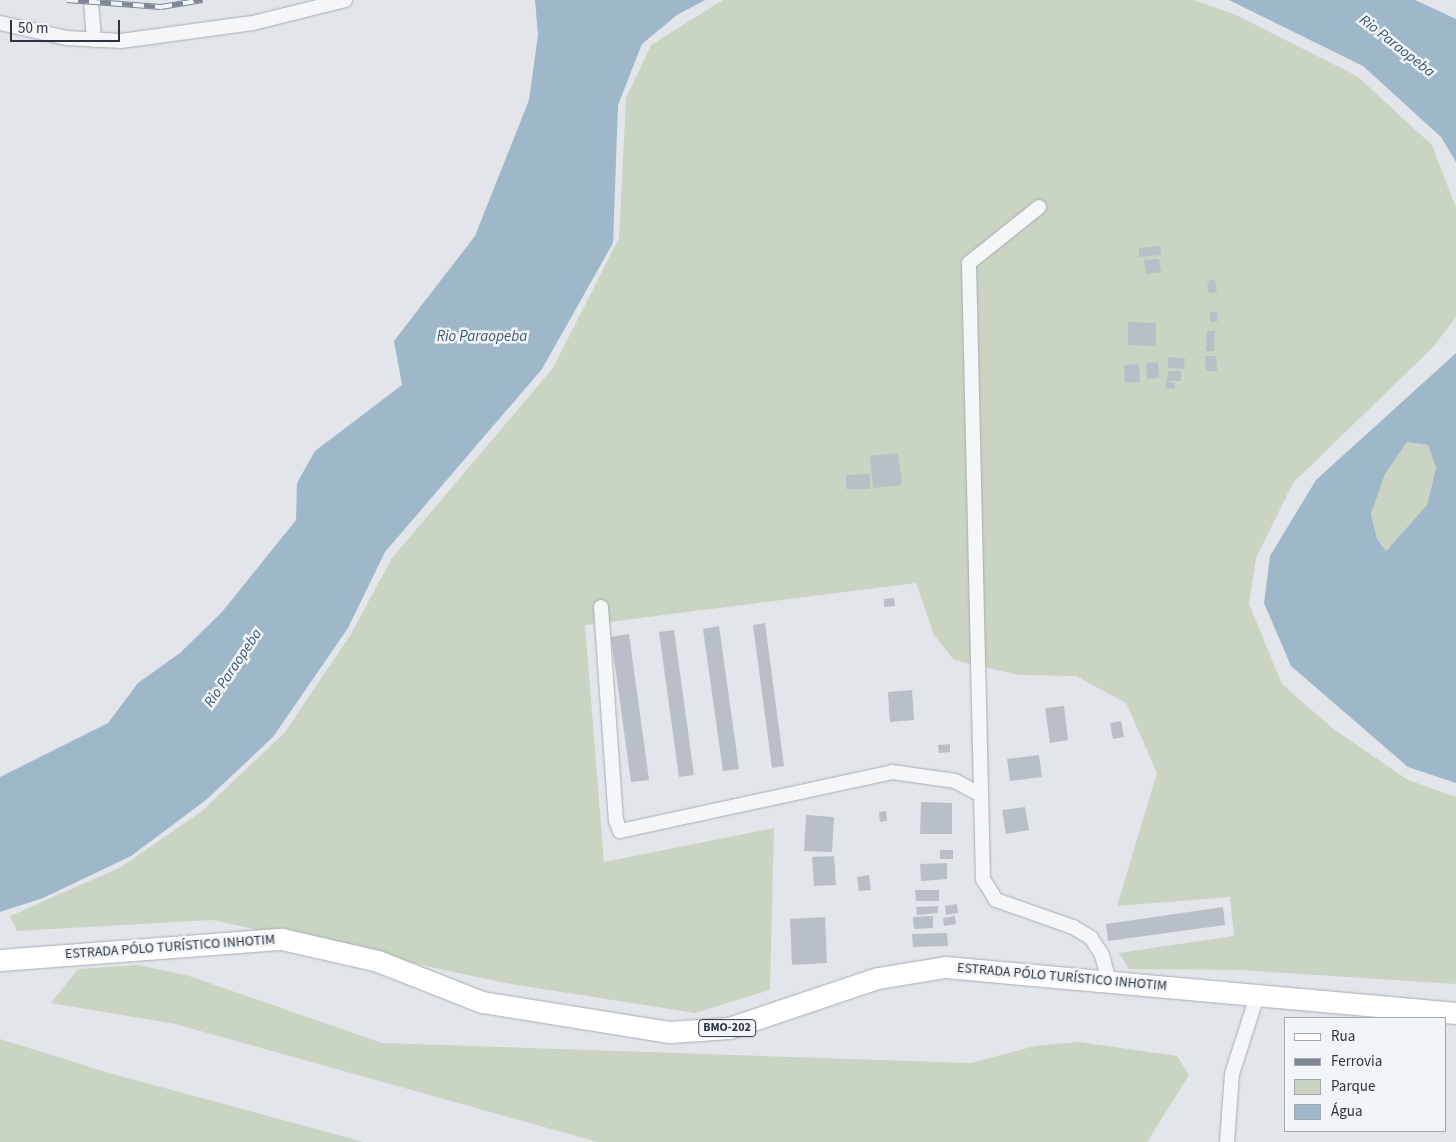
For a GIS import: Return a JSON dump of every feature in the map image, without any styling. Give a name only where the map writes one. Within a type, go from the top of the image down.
[{"type":"main road","name":"ESTRADA PÓLO TURÍSTICO INHOTIM","points":[[0,960],[282,939],[378,961],[482,1002],[670,1032],[729,1028],[878,978],[945,967],[1456,1013]]},
{"type":"street","points":[[91,0],[94,40]]},
{"type":"street","points":[[0,23],[94,40],[195,33],[345,0]]},
{"type":"street","points":[[1040,208],[969,263],[978,793],[983,879],[996,900],[1073,926],[1091,938],[1109,981]]},
{"type":"street","points":[[601,607],[616,820],[620,831],[892,772],[955,780],[978,793]]},
{"type":"street","points":[[1226,1142],[1232,1074],[1257,996]]},
{"type":"green space","points":[[723,0],[1194,0],[1236,15],[1357,76],[1432,145],[1456,208],[1456,317],[1434,346],[1293,483],[1256,558],[1249,604],[1282,684],[1332,728],[1408,780],[1456,797],[1456,984],[1240,970],[1129,969],[1119,953],[1234,936],[1230,897],[1117,906],[1157,773],[1126,703],[1076,676],[1019,675],[954,660],[934,635],[916,583],[585,625],[604,862],[774,828],[770,990],[695,1013],[505,983],[212,920],[17,931],[10,916],[121,867],[202,811],[285,732],[351,634],[392,558],[553,368],[619,238],[626,98],[651,45]]},
{"type":"green space","points":[[1407,442],[1428,445],[1436,468],[1427,505],[1386,551],[1377,539],[1371,514],[1385,474]]},
{"type":"green space","points":[[139,965],[189,976],[382,1043],[971,1063],[1035,1046],[1079,1042],[1177,1056],[1189,1075],[1147,1142],[598,1142],[175,1024],[51,1003],[78,969]]},
{"type":"green space","points":[[0,1039],[109,1073],[364,1142],[0,1142]]},
{"type":"water","name":"Rio Paraopeba","points":[[535,0],[705,0],[677,15],[642,44],[618,105],[613,243],[542,369],[385,552],[348,628],[273,737],[206,800],[131,856],[43,898],[0,912],[0,777],[108,723],[138,683],[180,653],[222,612],[296,520],[297,483],[315,451],[402,385],[394,341],[475,236],[529,100],[538,35]]},
{"type":"water","name":"Rio Paraopeba","points":[[1229,0],[1415,0],[1456,19],[1456,162],[1441,137],[1363,66]]},
{"type":"water","points":[[1456,353],[1456,783],[1408,767],[1291,666],[1264,603],[1270,556],[1316,480]],"holes":[[[1407,442],[1428,445],[1436,468],[1427,505],[1386,551],[1377,539],[1371,514],[1385,474]]]},
{"type":"building","points":[[1160,246],[1161,255],[1139,257],[1139,248]]},
{"type":"building","points":[[1159,259],[1161,272],[1146,274],[1144,260]]},
{"type":"building","points":[[1215,279],[1217,292],[1209,293],[1207,281]]},
{"type":"building","points":[[1210,312],[1218,313],[1217,322],[1210,322]]},
{"type":"building","points":[[1128,322],[1156,323],[1156,346],[1128,345]]},
{"type":"building","points":[[1207,331],[1215,331],[1214,351],[1206,351]]},
{"type":"building","points":[[1205,356],[1216,356],[1217,371],[1206,371]]},
{"type":"building","points":[[1168,357],[1185,358],[1184,369],[1168,368]]},
{"type":"building","points":[[1158,362],[1159,378],[1147,379],[1146,363]]},
{"type":"building","points":[[1139,364],[1140,382],[1125,383],[1124,365]]},
{"type":"building","points":[[1168,371],[1181,371],[1181,381],[1167,381]]},
{"type":"building","points":[[1166,382],[1175,383],[1175,389],[1166,388]]},
{"type":"building","points":[[898,453],[902,485],[873,488],[870,456]]},
{"type":"building","points":[[870,474],[870,489],[846,489],[846,475]]},
{"type":"building","points":[[894,598],[895,606],[884,607],[884,599]]},
{"type":"building","points":[[765,623],[784,766],[772,768],[753,625]]},
{"type":"building","points":[[719,626],[739,769],[723,771],[703,629]]},
{"type":"building","points":[[674,630],[694,775],[679,777],[659,632]]},
{"type":"building","points":[[629,634],[649,780],[631,782],[611,637]]},
{"type":"building","points":[[912,690],[914,720],[890,722],[888,692]]},
{"type":"building","points":[[1064,706],[1068,740],[1050,743],[1045,708]]},
{"type":"building","points":[[1121,721],[1124,737],[1113,739],[1110,723]]},
{"type":"building","points":[[950,744],[950,752],[939,753],[938,745]]},
{"type":"building","points":[[1039,755],[1042,777],[1010,781],[1007,759]]},
{"type":"building","points":[[921,802],[952,803],[952,834],[920,834]]},
{"type":"building","points":[[1025,807],[1029,830],[1006,834],[1002,810]]},
{"type":"building","points":[[886,811],[887,821],[880,822],[879,812]]},
{"type":"building","points":[[806,815],[834,817],[832,852],[804,851]]},
{"type":"building","points":[[940,850],[953,850],[953,859],[940,859]]},
{"type":"building","points":[[834,856],[836,885],[814,886],[812,857]]},
{"type":"building","points":[[947,863],[947,879],[921,881],[920,864]]},
{"type":"building","points":[[869,875],[871,890],[859,891],[857,877]]},
{"type":"building","points":[[915,890],[939,890],[939,901],[916,901]]},
{"type":"building","points":[[957,904],[958,913],[946,915],[945,906]]},
{"type":"building","points":[[938,906],[938,913],[917,915],[916,907]]},
{"type":"building","points":[[1223,907],[1225,925],[1108,941],[1106,924]]},
{"type":"building","points":[[933,916],[933,928],[914,929],[913,917]]},
{"type":"building","points":[[955,916],[956,924],[944,926],[943,918]]},
{"type":"building","points":[[825,917],[827,963],[792,965],[790,919]]},
{"type":"building","points":[[947,933],[948,946],[913,947],[912,934]]},
{"type":"railway","points":[[67,0],[161,7],[202,0]]}]
